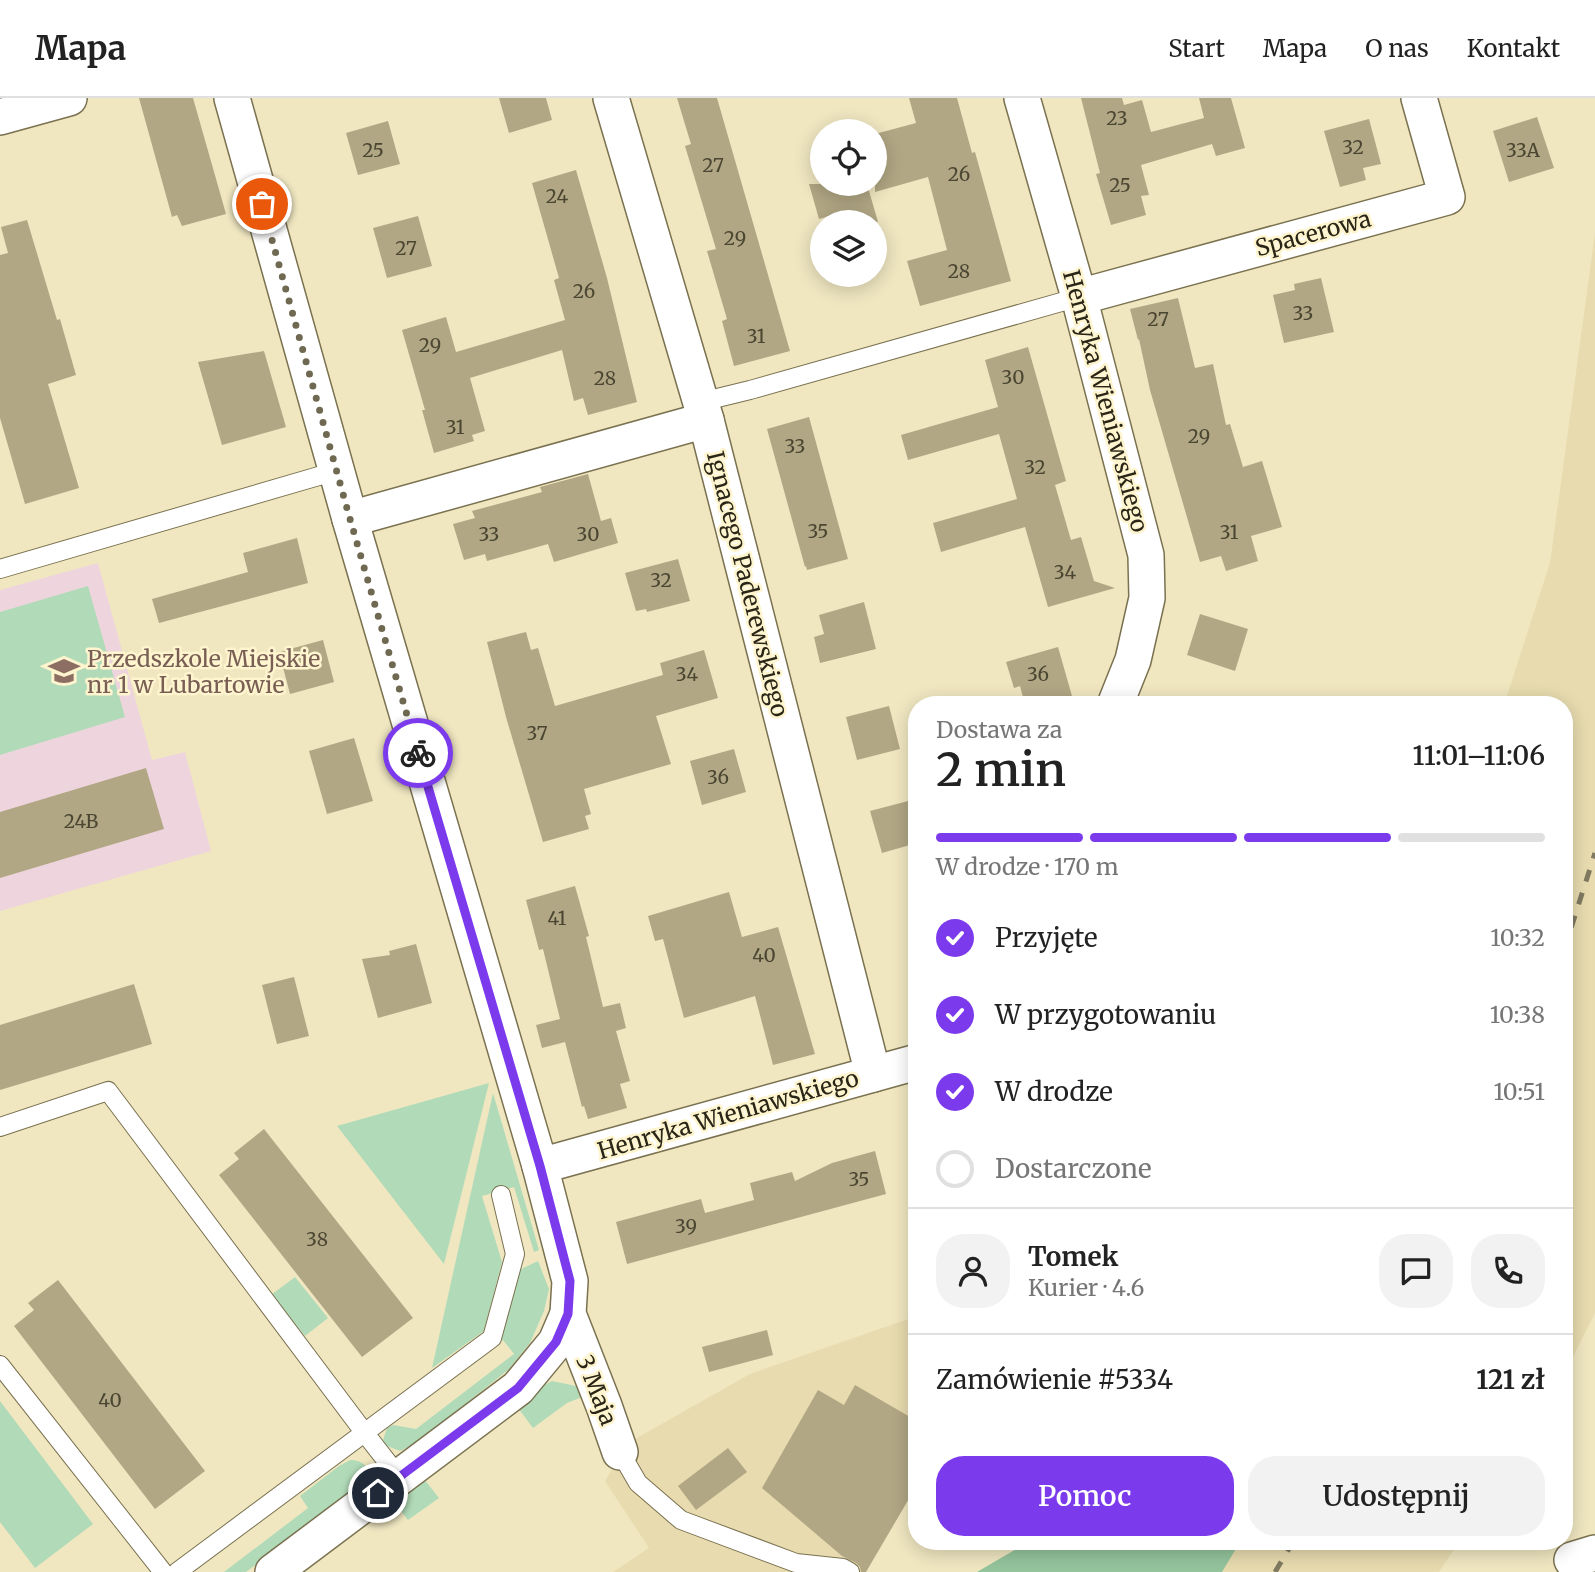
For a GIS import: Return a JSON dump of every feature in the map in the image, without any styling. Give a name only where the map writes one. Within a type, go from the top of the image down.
[{"type":"street","points":[[0,117],[69,98]]},
{"type":"street","name":"3 Maja","points":[[232,98],[336,471],[540,1166],[570,1281],[568,1314],[620,1452]]},
{"type":"street","name":"Ignacego Paderewskiego","points":[[611,98],[703,411],[873,1074]]},
{"type":"street","name":"Henryka Wieniawskiego","points":[[1022,98],[1079,297],[1146,555],[1147,598],[1133,660],[1119,696]]},
{"type":"street","name":"Spacerowa","points":[[1079,297],[1447,197],[1419,98]]},
{"type":"street","points":[[350,519],[703,411]]},
{"type":"street","name":"Henryka Wieniawskiego","points":[[540,1166],[908,1064]]},
{"type":"street","points":[[274,1572],[518,1388],[556,1342],[568,1314]]},
{"type":"lane","points":[[703,411],[1079,297]]},
{"type":"lane","points":[[0,569],[336,471]]},
{"type":"lane","points":[[0,1127],[108,1091],[399,1477]]},
{"type":"lane","points":[[177,1572],[492,1338],[515,1254],[501,1195]]},
{"type":"lane","points":[[0,1365],[163,1572]]},
{"type":"lane","name":"3 Maja","points":[[620,1452],[638,1483],[681,1520],[796,1563],[843,1568],[849,1572]]},
{"type":"shaded area","points":[[1595,233],[1595,1313],[1573,1357],[1573,696],[1507,696],[1550,563]]},
{"type":"shaded area","name":"Przedszkole Miejskie nr 1 w Lubartowie","points":[[98,563],[152,760],[185,752],[211,851],[0,911],[0,590]]},
{"type":"shaded area","points":[[908,1319],[908,1492],[861,1572],[613,1572],[649,1548],[605,1481],[628,1443],[750,1374]]},
{"type":"shaded area","points":[[1094,1550],[1454,1550],[1439,1572],[1080,1572]]},
{"type":"green space","points":[[88,586],[125,717],[0,755],[0,612]]},
{"type":"green space","points":[[489,1083],[444,1264],[337,1126]]},
{"type":"green space","points":[[493,1093],[539,1250],[534,1252],[514,1187],[482,1196],[502,1262],[484,1331],[432,1368]]},
{"type":"green space","points":[[538,1261],[549,1289],[544,1311],[530,1343],[508,1370],[415,1444],[400,1451],[387,1446],[383,1440],[387,1428],[393,1425],[416,1429],[514,1354],[503,1340],[496,1345],[517,1271]]},
{"type":"green space","points":[[295,1277],[328,1318],[305,1336],[271,1295]]},
{"type":"green space","points":[[552,1381],[576,1386],[587,1395],[567,1403],[533,1428],[518,1408],[535,1390]]},
{"type":"green space","points":[[0,1401],[93,1524],[35,1568],[0,1522]]},
{"type":"green space","points":[[350,1460],[360,1462],[368,1469],[368,1477],[360,1486],[246,1572],[224,1572],[308,1508],[300,1496]]},
{"type":"green space","points":[[424,1479],[439,1498],[408,1520],[393,1501]]},
{"type":"green space","points":[[1014,1550],[1235,1550],[1222,1572],[977,1572]]},
{"type":"building","points":[[139,98],[193,98],[226,214],[182,226],[177,215],[172,217]]},
{"type":"building","points":[[499,98],[546,98],[552,120],[509,133]]},
{"type":"building","points":[[677,98],[717,98],[790,351],[734,366],[722,321],[727,319],[707,251],[716,249],[685,146],[691,144]]},
{"type":"building","points":[[909,98],[957,98],[1011,281],[920,306],[907,261],[947,250],[928,177],[887,189],[887,131],[916,123]]},
{"type":"building","points":[[1081,98],[1122,98],[1124,105],[1142,100],[1151,132],[1204,118],[1199,98],[1231,98],[1245,148],[1216,156],[1212,144],[1141,165],[1149,195],[1141,196],[1146,215],[1111,225],[1096,174],[1100,173]]},
{"type":"building","points":[[1537,117],[1554,168],[1509,182],[1493,131]]},
{"type":"building","points":[[1369,119],[1381,164],[1363,168],[1366,180],[1340,187],[1324,131]]},
{"type":"building","points":[[388,121],[400,164],[358,175],[346,133]]},
{"type":"building","points":[[576,170],[607,278],[637,402],[588,415],[583,398],[574,401],[562,350],[470,378],[485,431],[472,435],[474,441],[434,453],[422,410],[425,410],[402,330],[446,317],[456,352],[565,320],[554,280],[559,278],[532,183]]},
{"type":"building","points":[[812,196],[870,196],[875,210],[816,210]]},
{"type":"building","points":[[418,216],[432,266],[387,278],[373,228]]},
{"type":"building","points":[[27,220],[76,375],[48,384],[79,488],[25,504],[0,418],[0,255],[8,253],[1,227]]},
{"type":"building","points":[[1321,278],[1334,332],[1284,343],[1273,295],[1295,290],[1294,284]]},
{"type":"building","points":[[1178,298],[1195,368],[1213,364],[1226,425],[1230,424],[1243,467],[1262,461],[1282,527],[1251,536],[1258,561],[1226,571],[1221,556],[1200,562],[1150,390],[1130,309]]},
{"type":"building","points":[[1028,347],[1066,481],[1055,485],[1071,540],[1081,537],[1094,581],[1115,588],[1048,607],[1025,527],[941,552],[933,523],[1017,499],[999,434],[908,460],[901,435],[998,407],[985,360]]},
{"type":"building","points":[[264,351],[286,427],[222,445],[198,362]]},
{"type":"building","points":[[809,417],[848,559],[807,570],[767,429]]},
{"type":"building","points":[[588,474],[601,521],[611,518],[618,543],[554,562],[548,544],[487,561],[485,554],[464,560],[453,524],[475,518],[472,511],[542,492],[540,487]]},
{"type":"building","points":[[297,538],[308,583],[159,623],[152,599],[248,572],[243,553]]},
{"type":"building","points":[[678,559],[690,601],[647,612],[646,609],[636,611],[625,573]]},
{"type":"building","points":[[864,602],[876,649],[820,663],[814,637],[824,634],[819,615]]},
{"type":"building","points":[[1200,614],[1248,629],[1235,671],[1187,655]]},
{"type":"building","points":[[526,632],[531,650],[538,648],[555,706],[663,675],[660,663],[704,650],[718,698],[656,716],[671,764],[584,789],[591,814],[585,816],[589,829],[543,842],[487,642]]},
{"type":"building","points":[[323,640],[334,682],[290,694],[279,652]]},
{"type":"building","points":[[1058,647],[1072,696],[1023,696],[1020,686],[1014,688],[1006,662]]},
{"type":"building","points":[[889,706],[900,749],[857,760],[846,717]]},
{"type":"building","points":[[354,738],[373,801],[327,814],[309,751]]},
{"type":"building","points":[[734,749],[746,792],[702,805],[690,761]]},
{"type":"building","points":[[146,768],[164,829],[0,878],[0,812]]},
{"type":"building","points":[[908,801],[908,846],[882,853],[870,811]]},
{"type":"building","points":[[575,886],[589,936],[586,937],[603,1007],[620,1003],[626,1028],[616,1031],[630,1081],[620,1084],[627,1108],[588,1119],[584,1106],[582,1107],[565,1042],[542,1048],[536,1025],[560,1019],[543,949],[539,950],[526,900]]},
{"type":"building","points":[[729,892],[742,937],[778,927],[815,1054],[773,1065],[755,996],[684,1018],[663,939],[655,941],[648,916]]},
{"type":"building","points":[[416,944],[432,1003],[378,1018],[362,959],[390,955],[389,951]]},
{"type":"building","points":[[294,977],[309,1036],[277,1044],[262,985]]},
{"type":"building","points":[[134,984],[152,1044],[0,1090],[0,1025]]},
{"type":"building","points":[[264,1129],[413,1318],[362,1357],[219,1175],[239,1159],[234,1153]]},
{"type":"building","points":[[875,1151],[886,1194],[627,1264],[616,1222],[701,1199],[705,1213],[754,1200],[750,1183],[792,1172],[795,1181],[832,1163]]},
{"type":"building","points":[[58,1280],[205,1471],[155,1509],[14,1326],[34,1310],[28,1303]]},
{"type":"building","points":[[767,1330],[773,1355],[709,1372],[702,1347]]},
{"type":"building","points":[[855,1385],[908,1416],[908,1500],[866,1572],[861,1572],[856,1563],[842,1556],[762,1488],[818,1390],[844,1405]]},
{"type":"building","points":[[728,1448],[747,1472],[696,1510],[678,1486]]},
{"type":"railway","points":[[1573,922],[1595,853]]},
{"type":"railway","points":[[1275,1572],[1288,1550]]},
{"type":"way so far","points":[[262,204],[418,753]]},
{"type":"place","name":"Przedszkole Miejskie nr 1 w Lubartowie","points":[[64,671]]},
{"type":"route","points":[[378,1493],[518,1388],[556,1342],[568,1314],[570,1281],[540,1166],[418,753]]}]
